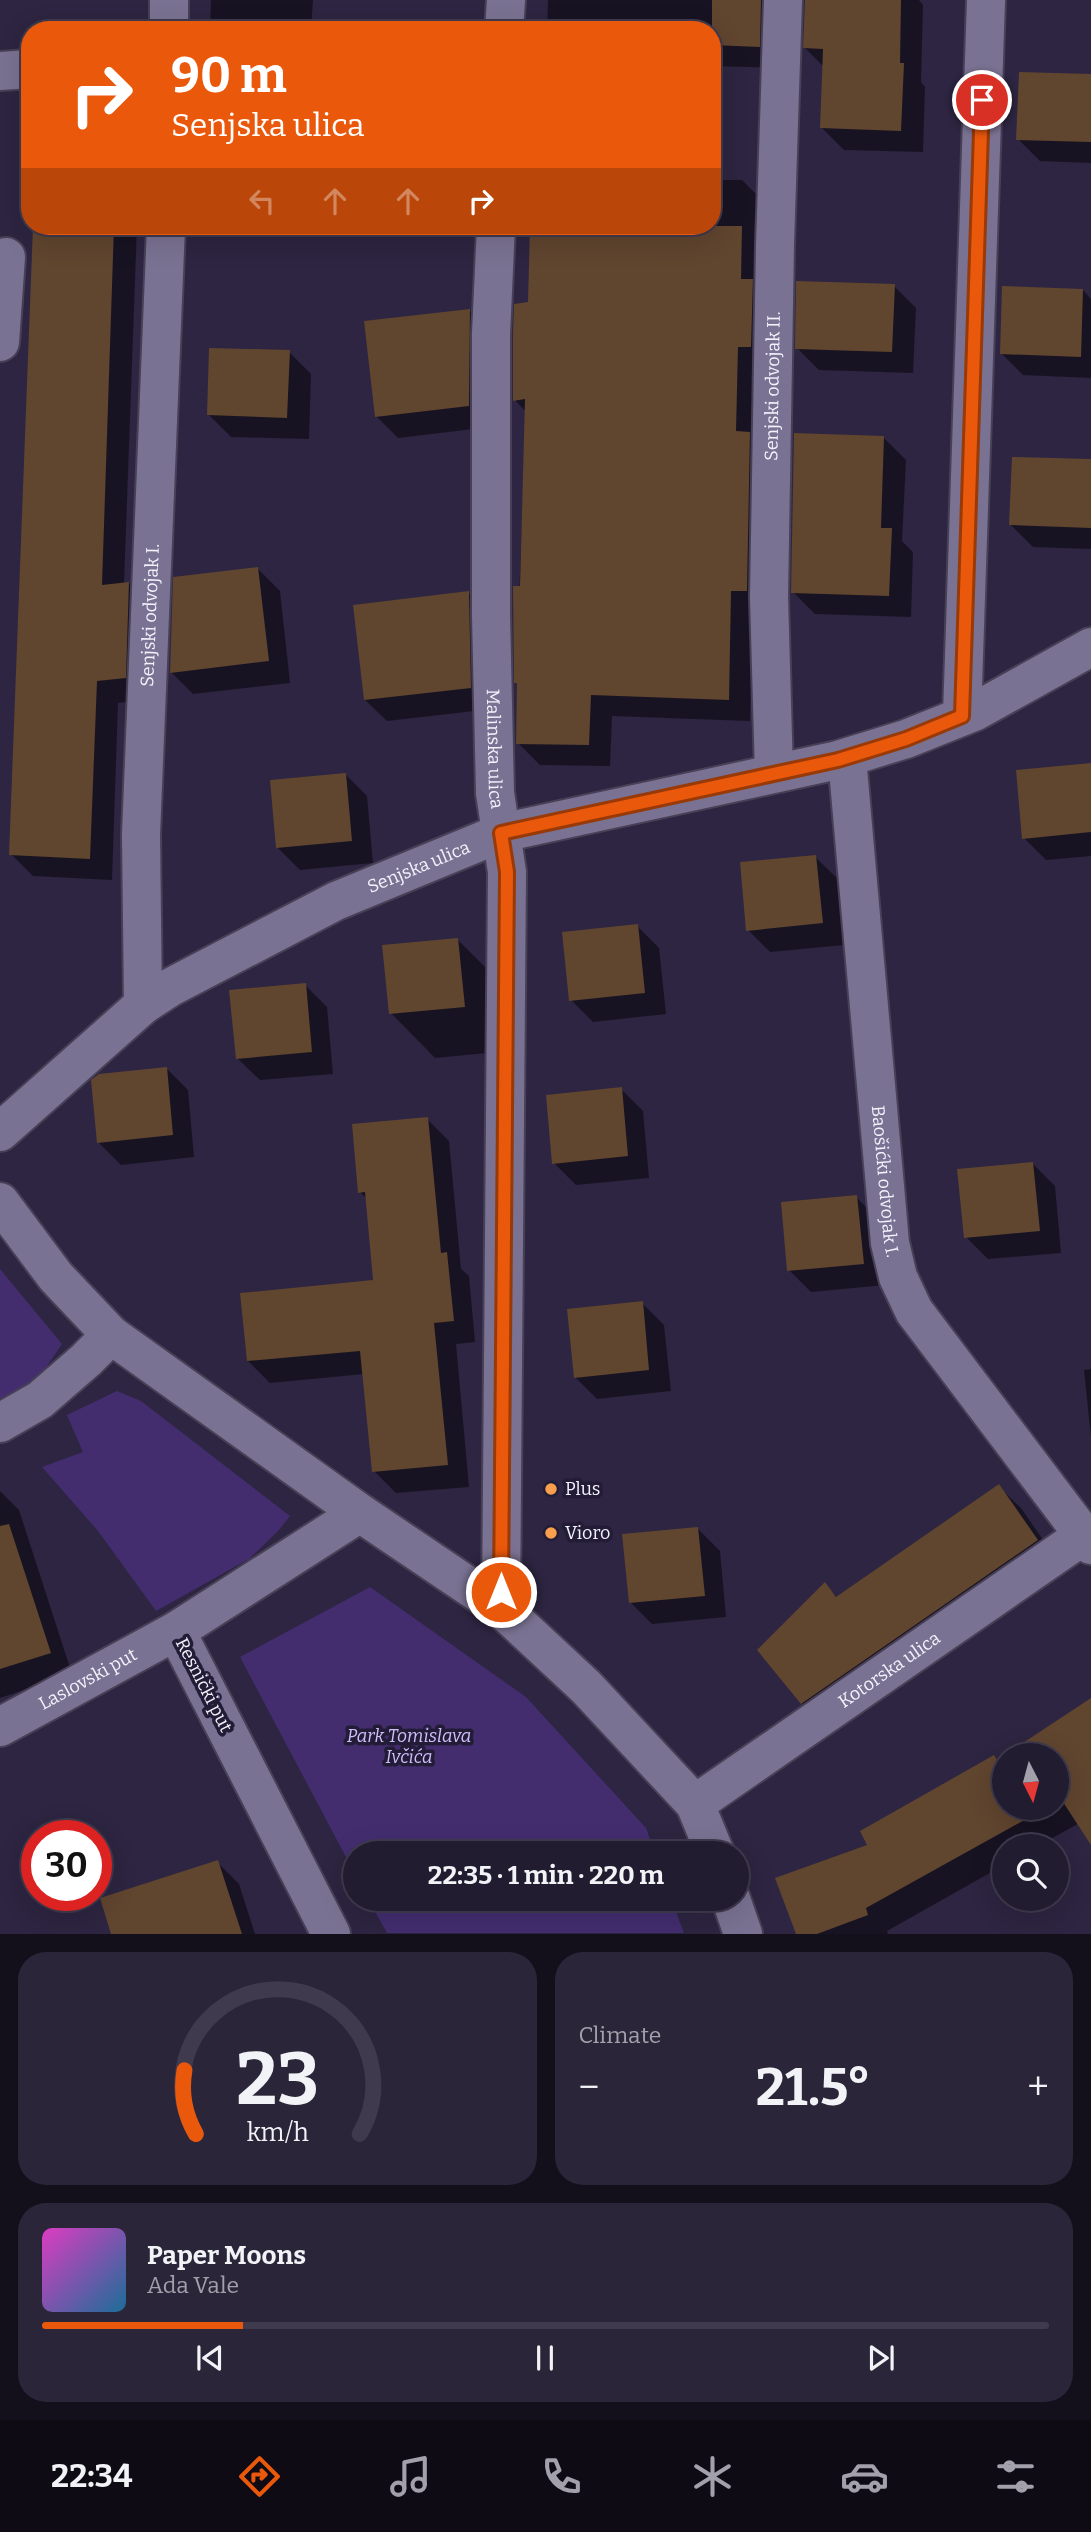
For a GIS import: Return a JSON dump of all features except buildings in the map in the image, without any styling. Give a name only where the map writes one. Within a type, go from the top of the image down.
[{"type":"street","points":[[169,0],[169,21]]},
{"type":"street","points":[[505,21],[506,0]]},
{"type":"street","name":"Senjski odvojak II.","points":[[774,773],[768,597],[783,0]]},
{"type":"street","points":[[962,716],[986,0]]},
{"type":"street","points":[[0,71],[21,70]]},
{"type":"street","name":"Senjski odvojak I.","points":[[143,1005],[141,834],[166,235]]},
{"type":"street","name":"Malinska ulica","points":[[496,235],[491,334],[491,615],[495,793],[507,886],[501,1608]]},
{"type":"street","points":[[0,342],[6,257]]},
{"type":"street","name":"Senjska ulica","points":[[0,1132],[143,1005],[169,988],[336,901],[501,833],[847,758],[906,739],[976,711],[1091,647]]},
{"type":"street","name":"Baošićki odvojak I.","points":[[847,758],[890,1243],[898,1277],[914,1311],[1087,1540]]},
{"type":"street","points":[[0,1202],[56,1277],[111,1335],[360,1513],[501,1608],[586,1687],[695,1804],[710,1841]]},
{"type":"street","points":[[0,1423],[40,1400],[111,1335]]},
{"type":"street","name":"Resnički put","points":[[331,1934],[176,1631],[360,1513]]},
{"type":"street","name":"Kotorska ulica","points":[[695,1804],[1087,1540]]},
{"type":"street","name":"Laslovski put","points":[[0,1727],[176,1631]]},
{"type":"street","points":[[735,1911],[743,1934]]},
{"type":"green space","points":[[0,1269],[62,1344],[32,1388],[0,1410]]},
{"type":"green space","points":[[117,1391],[141,1401],[290,1516],[249,1559],[156,1611],[98,1531],[42,1467],[83,1452],[67,1415]]},
{"type":"green space","name":"Park Tomislava Ivčića","points":[[370,1587],[526,1697],[646,1828],[651,1841],[343,1841],[343,1851],[240,1657]]},
{"type":"green space","points":[[375,1911],[676,1911],[684,1933],[387,1933]]},
{"type":"place","name":"Plus","points":[[551,1489]]},
{"type":"place","name":"Vioro","points":[[551,1533]]},
{"type":"route","points":[[501,1592],[507,872],[501,833],[838,760],[906,739],[962,716],[982,100]]}]
